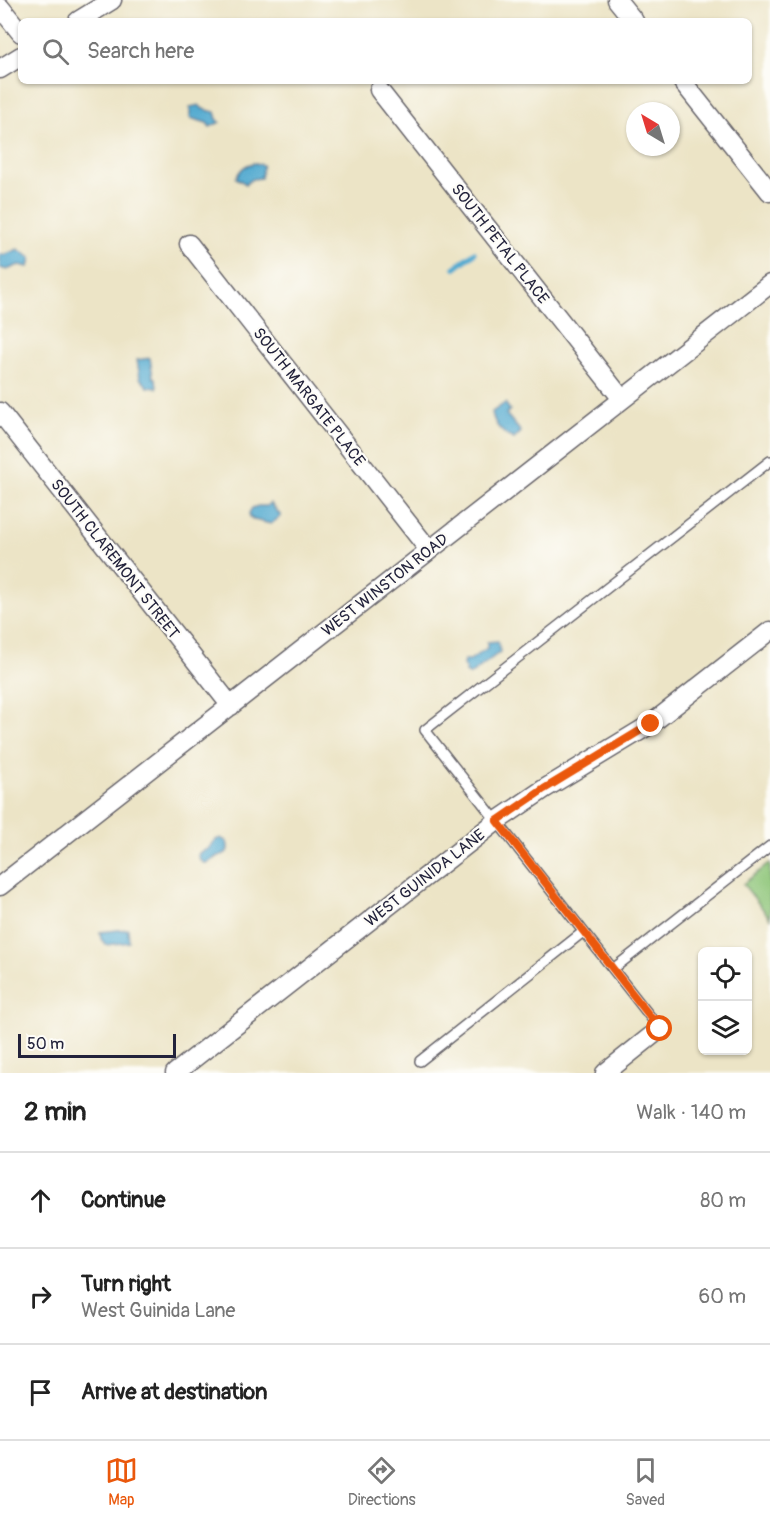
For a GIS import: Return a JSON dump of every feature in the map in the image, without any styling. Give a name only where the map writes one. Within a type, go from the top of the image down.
[{"type":"street","points":[[83,18],[112,0]]},
{"type":"street","points":[[618,0],[632,18]]},
{"type":"street","points":[[0,7],[18,29]]},
{"type":"street","points":[[0,69],[18,58]]},
{"type":"street","points":[[684,84],[770,192]]},
{"type":"street","name":"SOUTH PETAL PLACE","points":[[379,90],[622,399]]},
{"type":"street","name":"SOUTH MARGATE PLACE","points":[[189,244],[429,550]]},
{"type":"street","name":"WEST WINSTON ROAD","points":[[6,881],[770,284]]},
{"type":"street","name":"SOUTH CLAREMONT STREET","points":[[0,412],[231,706]]},
{"type":"street","name":"WEST GUINIDA LANE","points":[[175,1073],[497,821],[544,789],[651,724],[770,631]]},
{"type":"street","points":[[0,862],[6,881]]},
{"type":"street","points":[[605,1073],[660,1029]]},
{"type":"lane","points":[[660,1029],[426,730],[770,461]]},
{"type":"lane","points":[[613,969],[770,846]]},
{"type":"lane","points":[[420,1061],[583,932]]},
{"type":"green space","points":[[770,863],[770,918],[743,884]]},
{"type":"water","points":[[199,105],[203,109],[215,112],[220,122],[210,127],[207,123],[190,118],[190,107]]},
{"type":"water","points":[[249,164],[263,165],[261,178],[252,179],[246,184],[236,178],[239,172]]},
{"type":"water","points":[[18,249],[31,258],[29,267],[19,265],[7,270],[0,268],[0,254],[4,255]]},
{"type":"water","points":[[150,358],[157,388],[148,387],[140,378],[137,360]]},
{"type":"water","points":[[505,403],[510,410],[506,414],[521,432],[514,439],[500,428],[493,417],[492,412]]},
{"type":"water","points":[[270,503],[281,516],[271,524],[250,517],[249,513],[252,508],[267,506]]},
{"type":"water","points":[[498,641],[500,652],[471,674],[466,672],[463,665],[464,660],[470,660],[487,648],[487,642]]},
{"type":"water","points":[[221,838],[227,842],[227,852],[207,863],[202,862],[198,856],[199,853]]},
{"type":"water","points":[[128,929],[129,942],[106,945],[101,939],[100,932]]},
{"type":"waterway","points":[[455,268],[474,253]]},
{"type":"route","points":[[651,724],[544,789],[497,821],[660,1029]]}]
